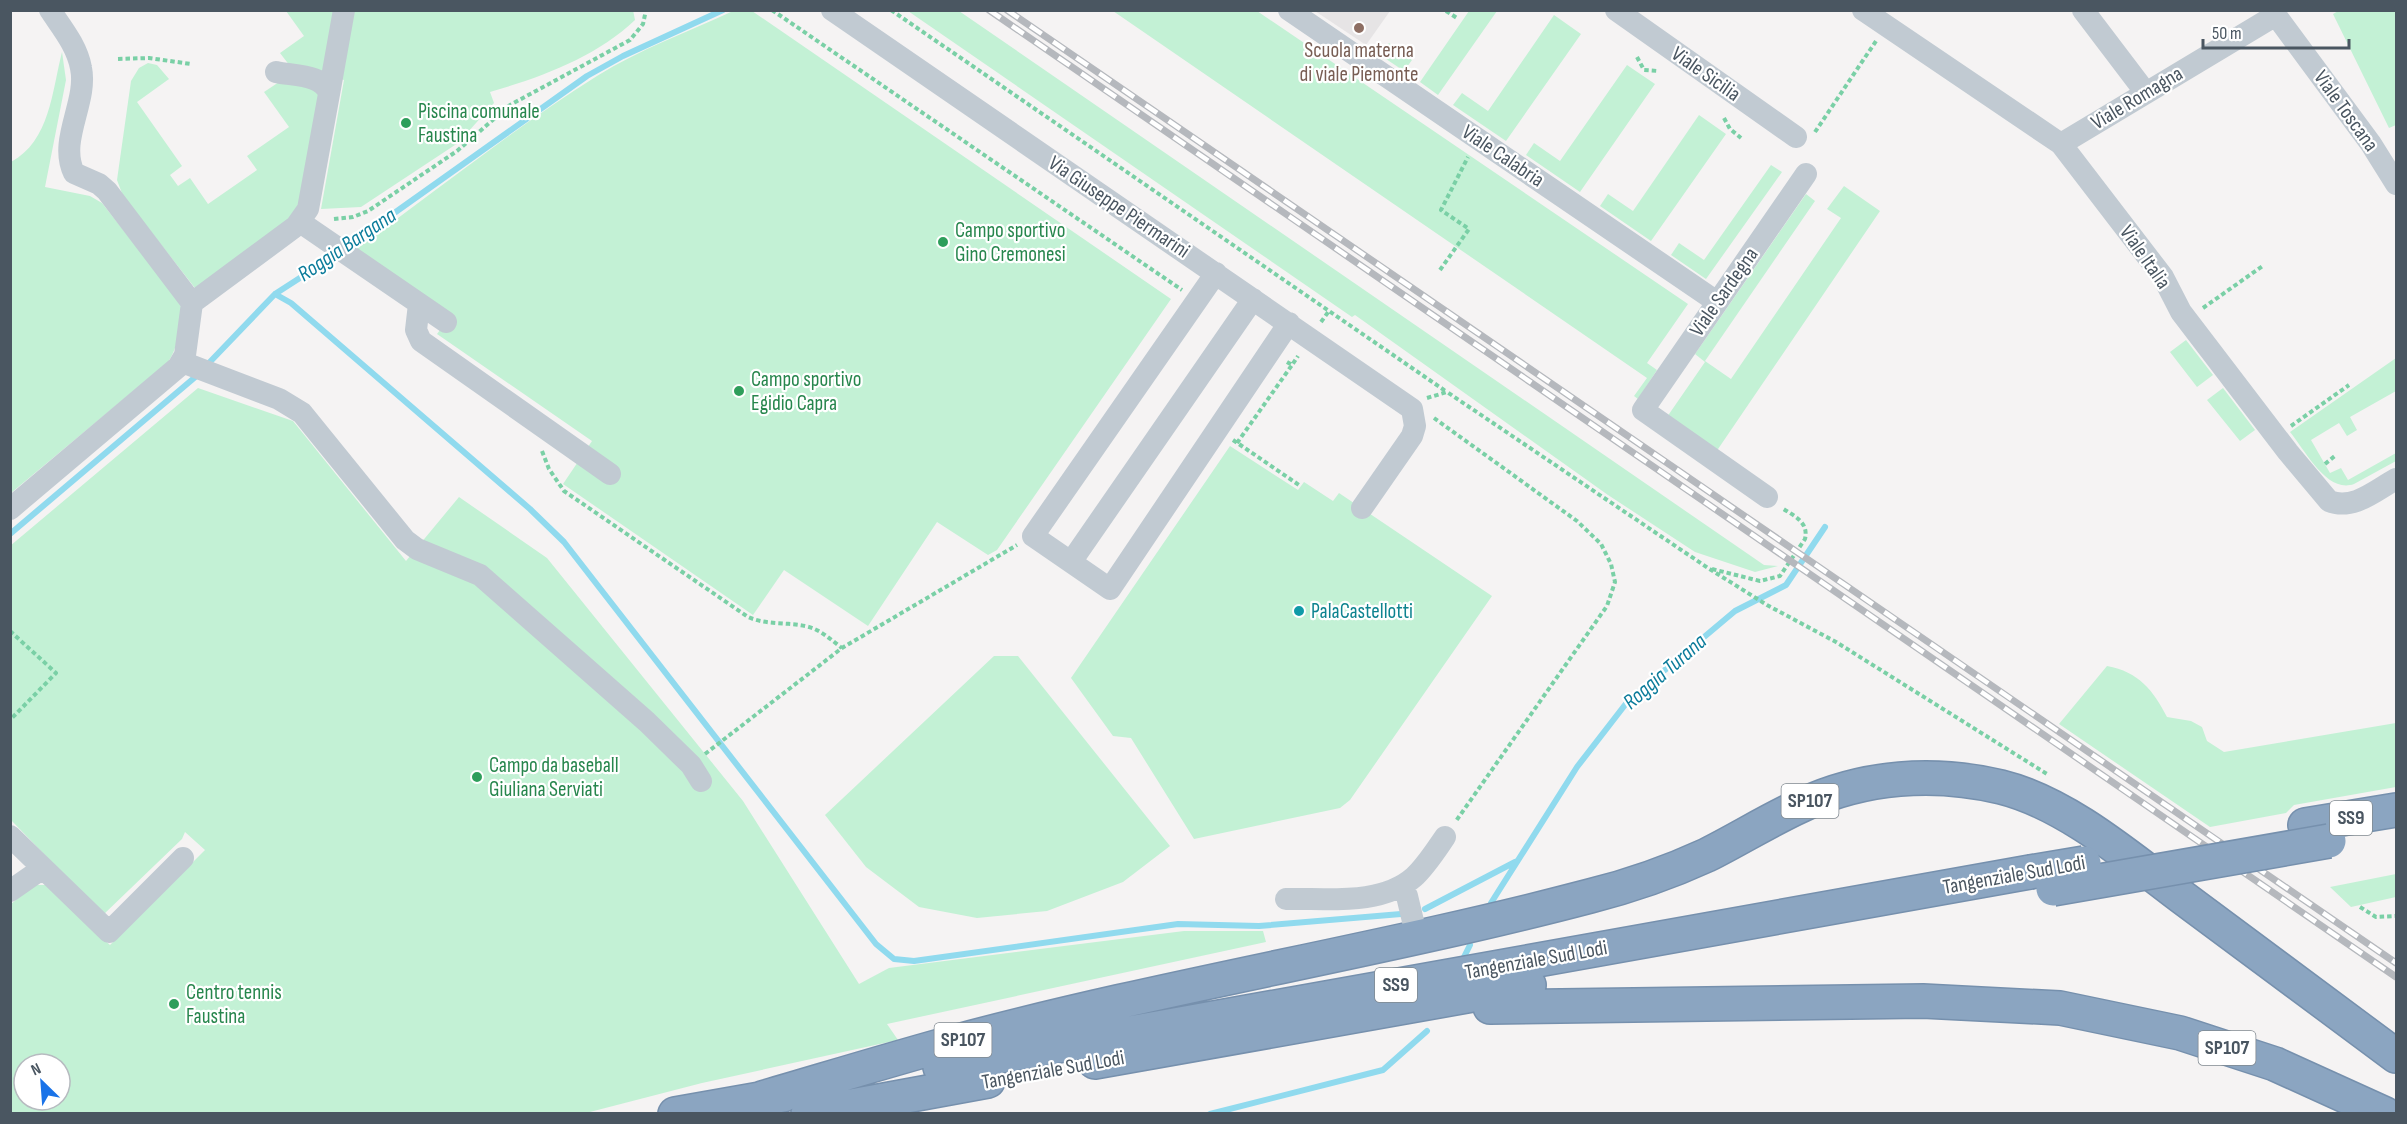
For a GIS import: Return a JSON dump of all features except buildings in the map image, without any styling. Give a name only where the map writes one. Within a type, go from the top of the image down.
[{"type":"highway","name":"SP107","points":[[762,1098],[970,1038],[1166,992],[1418,938],[1597,895],[1652,878],[1706,856],[1803,804],[1842,789],[1885,779],[1928,777],[2005,788],[2035,800],[2101,837],[2397,1056]]},
{"type":"highway","name":"Tangenziale Sud Lodi","points":[[675,1113],[2317,833],[2397,810]]},
{"type":"highway","name":"Tangenziale Sud Lodi","points":[[2317,833],[2397,829]]},
{"type":"highway","name":"Tangenziale Sud Lodi","points":[[808,1113],[1398,1008],[2042,880]]},
{"type":"highway","name":"SP107","points":[[1398,1008],[1923,1001],[2061,1008],[2180,1033],[2275,1064],[2385,1113]]},
{"type":"street","points":[[50,10],[71,42],[81,69],[82,82],[68,157],[74,173],[99,184],[107,191],[192,303],[196,368]]},
{"type":"street","points":[[192,303],[302,221],[344,10]]},
{"type":"street","name":"Via Giuseppe Piermarini","points":[[832,10],[1406,403]]},
{"type":"street","name":"Viale Calabria","points":[[1289,10],[1717,302]]},
{"type":"street","name":"Viale Sicilia","points":[[1616,10],[1796,137]]},
{"type":"street","name":"Viale Italia","points":[[1863,10],[2061,144],[2163,277],[2187,320],[2323,495],[2337,504],[2357,501],[2397,479]]},
{"type":"street","points":[[2084,10],[2146,93]]},
{"type":"street","name":"Viale Romagna","points":[[2061,144],[2274,13]]},
{"type":"street","name":"Viale Toscana","points":[[2274,13],[2371,144],[2397,184]]},
{"type":"street","points":[[276,72],[317,80],[325,85],[329,94]]},
{"type":"street","name":"Viale Sardegna","points":[[1767,497],[1643,410],[1806,174]]},
{"type":"street","points":[[302,221],[341,251],[446,322]]},
{"type":"street","points":[[1216,273],[1033,536],[1110,589],[1289,323]]},
{"type":"street","points":[[1071,561],[1253,299]]},
{"type":"street","points":[[419,304],[416,330],[421,341],[610,474]]},
{"type":"street","points":[[10,509],[171,375],[196,368],[279,399],[302,413],[405,540],[417,549],[480,575],[647,722],[691,765],[701,781]]},
{"type":"street","points":[[1362,508],[1412,436],[1415,415],[1406,403]]},
{"type":"street","points":[[10,836],[109,932],[183,858]]},
{"type":"street","points":[[1286,899],[1368,896],[1401,886],[1426,864],[1445,837]]},
{"type":"street","points":[[10,891],[43,868]]},
{"type":"street","points":[[1401,886],[1407,896],[1418,938]]},
{"type":"path","points":[[302,221],[345,218],[368,211],[457,151],[510,105],[630,40],[643,24],[646,10]]},
{"type":"path","points":[[772,10],[1197,300]]},
{"type":"path","points":[[891,10],[1447,392],[1708,568],[1767,605]]},
{"type":"path","points":[[1446,11],[1457,18]]},
{"type":"path","points":[[1796,137],[1801,129],[1812,136],[1886,26]]},
{"type":"path","points":[[1637,57],[1644,70],[1658,71]]},
{"type":"path","points":[[118,59],[162,59],[191,64]]},
{"type":"path","points":[[1724,117],[1730,129],[1741,138]]},
{"type":"path","points":[[1440,270],[1469,230],[1441,210],[1477,139]]},
{"type":"path","points":[[2187,320],[2264,265]]},
{"type":"path","points":[[1237,443],[1329,311]]},
{"type":"path","points":[[1271,350],[1292,365]]},
{"type":"path","points":[[2276,436],[2349,385]]},
{"type":"path","points":[[1406,403],[1447,392]]},
{"type":"path","points":[[1406,403],[1438,421],[1577,521],[1601,544],[1611,564],[1615,582],[1607,606],[1445,837]]},
{"type":"path","points":[[532,419],[549,469],[564,491],[748,617],[759,622],[806,626],[820,631],[842,648]]},
{"type":"path","points":[[1217,429],[1299,485]]},
{"type":"path","points":[[1708,568],[1760,580],[1779,576],[1805,539],[1807,532],[1801,521]]},
{"type":"path","points":[[715,747],[842,648],[1033,536]]},
{"type":"path","points":[[10,631],[56,674],[10,720]]},
{"type":"path","points":[[2360,907],[2376,917],[2397,916]]},
{"type":"shaded area","name":"Scuola materna di viale Piemonte","points":[[1390,10],[1366,45],[1315,11]]},
{"type":"green space","name":"Piscina comunale Faustina","points":[[633,10],[635,20],[620,33],[586,55],[529,80],[490,92],[494,103],[458,143],[361,207],[321,209],[344,80],[290,66],[280,53],[304,36],[286,11]]},
{"type":"green space","points":[[2340,10],[2396,11],[2396,125],[2389,128],[2333,14]]},
{"type":"green space","points":[[733,11],[752,11],[1171,299],[997,550],[988,555],[937,522],[868,626],[784,570],[753,615],[563,484],[592,441],[437,334],[446,322],[357,248],[506,138],[597,76],[647,49]]},
{"type":"green space","points":[[908,11],[959,11],[1764,565],[1778,566],[1755,572],[1695,552],[1608,495],[1355,315],[1352,317]]},
{"type":"green space","points":[[1113,11],[1257,11],[1688,304],[1647,363],[1657,370],[1638,399],[1634,396],[1647,378]]},
{"type":"green space","points":[[1469,11],[1497,11],[1438,95],[1420,82]]},
{"type":"green space","points":[[1554,15],[1581,34],[1506,141],[1453,105],[1462,93],[1488,111]]},
{"type":"green space","points":[[1389,43],[1412,60],[1404,71],[1380,55]]},
{"type":"green space","points":[[62,52],[66,80],[45,187],[90,196],[102,203],[180,302],[181,325],[175,349],[168,362],[11,493],[11,162],[24,153],[42,128],[52,98]]},
{"type":"green space","points":[[148,63],[157,65],[169,79],[137,102],[182,166],[170,175],[178,186],[190,178],[208,204],[257,170],[247,156],[289,127],[264,92],[282,80],[319,91],[302,199],[292,218],[195,288],[123,196],[117,180],[131,81],[139,68]]},
{"type":"green space","points":[[1627,65],[1655,84],[1580,192],[1526,155],[1534,143],[1560,161]]},
{"type":"green space","points":[[1699,115],[1726,134],[1651,241],[1600,206],[1608,194],[1633,211]]},
{"type":"green space","points":[[1771,165],[1782,172],[1706,279],[1671,255],[1679,243],[1704,260]]},
{"type":"green space","points":[[1844,186],[1880,211],[1716,452],[1667,417],[1705,362],[1695,354],[1806,194],[1815,201],[1705,361],[1731,379],[1841,218],[1827,209]]},
{"type":"green space","points":[[2186,340],[2213,375],[2197,387],[2170,352]]},
{"type":"green space","points":[[2396,358],[2396,391],[2350,417],[2357,430],[2347,436],[2339,423],[2311,440],[2330,473],[2341,468],[2348,480],[2396,453],[2396,461],[2354,484],[2335,483],[2317,469],[2290,432]]},
{"type":"green space","points":[[198,388],[293,421],[406,561],[459,497],[547,558],[743,801],[859,984],[889,968],[1184,931],[1263,931],[1266,942],[887,1024],[898,1040],[702,1083],[586,1113],[11,1113],[11,904],[34,885],[47,885],[110,945],[205,850],[185,832],[182,839],[103,915],[11,820],[10,546]]},
{"type":"green space","points":[[2223,388],[2255,430],[2240,441],[2207,400]]},
{"type":"green space","points":[[1230,446],[1298,490],[1304,482],[1333,501],[1339,493],[1492,596],[1350,800],[1340,808],[1194,839],[1131,738],[1113,736],[1071,678]]},
{"type":"green space","points":[[994,656],[1018,656],[1170,846],[1123,882],[1047,911],[977,918],[919,907],[866,867],[825,815]]},
{"type":"green space","points":[[2107,666],[2136,678],[2156,698],[2167,717],[2191,721],[2202,727],[2207,741],[2224,752],[2396,723],[2396,787],[2294,805],[2286,813],[2210,827],[2059,724]]},
{"type":"green space","points":[[2396,874],[2396,897],[2351,907],[2330,887]]},
{"type":"waterway","name":"Roggia Bargana","points":[[345,248],[587,76],[623,56],[723,10]]},
{"type":"waterway","name":"Roggia Bargana","points":[[207,365],[275,294],[337,254]]},
{"type":"waterway","points":[[275,294],[291,303],[530,509],[564,542],[876,944],[894,959],[914,961],[1178,924],[1259,926],[1401,914]]},
{"type":"waterway","name":"Roggia Bargana","points":[[10,534],[200,373]]},
{"type":"waterway","name":"Roggia Turana","points":[[1491,903],[1577,767],[1628,701],[1735,611],[1786,585],[1825,527]]},
{"type":"waterway","points":[[1425,909],[1515,862]]},
{"type":"waterway","name":"Roggia Turana","points":[[1462,961],[1470,945]]},
{"type":"waterway","name":"Roggia Turana","points":[[1210,1114],[1383,1070],[1427,1031]]},
{"type":"railway","points":[[989,10],[2396,977]]},
{"type":"railway","points":[[1007,10],[2396,963]]},
{"type":"place","name":"Scuola materna di viale Piemonte","points":[[1359,28]]},
{"type":"place","name":"Piscina comunale Faustina","points":[[406,123]]},
{"type":"place","name":"Campo sportivo Gino Cremonesi","points":[[943,242]]},
{"type":"place","name":"Campo sportivo Egidio Capra","points":[[739,391]]},
{"type":"place","name":"PalaCastellotti","points":[[1299,611]]},
{"type":"place","name":"Campo da baseball Giuliana Serviati","points":[[477,777]]},
{"type":"place","name":"Centro tennis Faustina","points":[[174,1004]]}]
